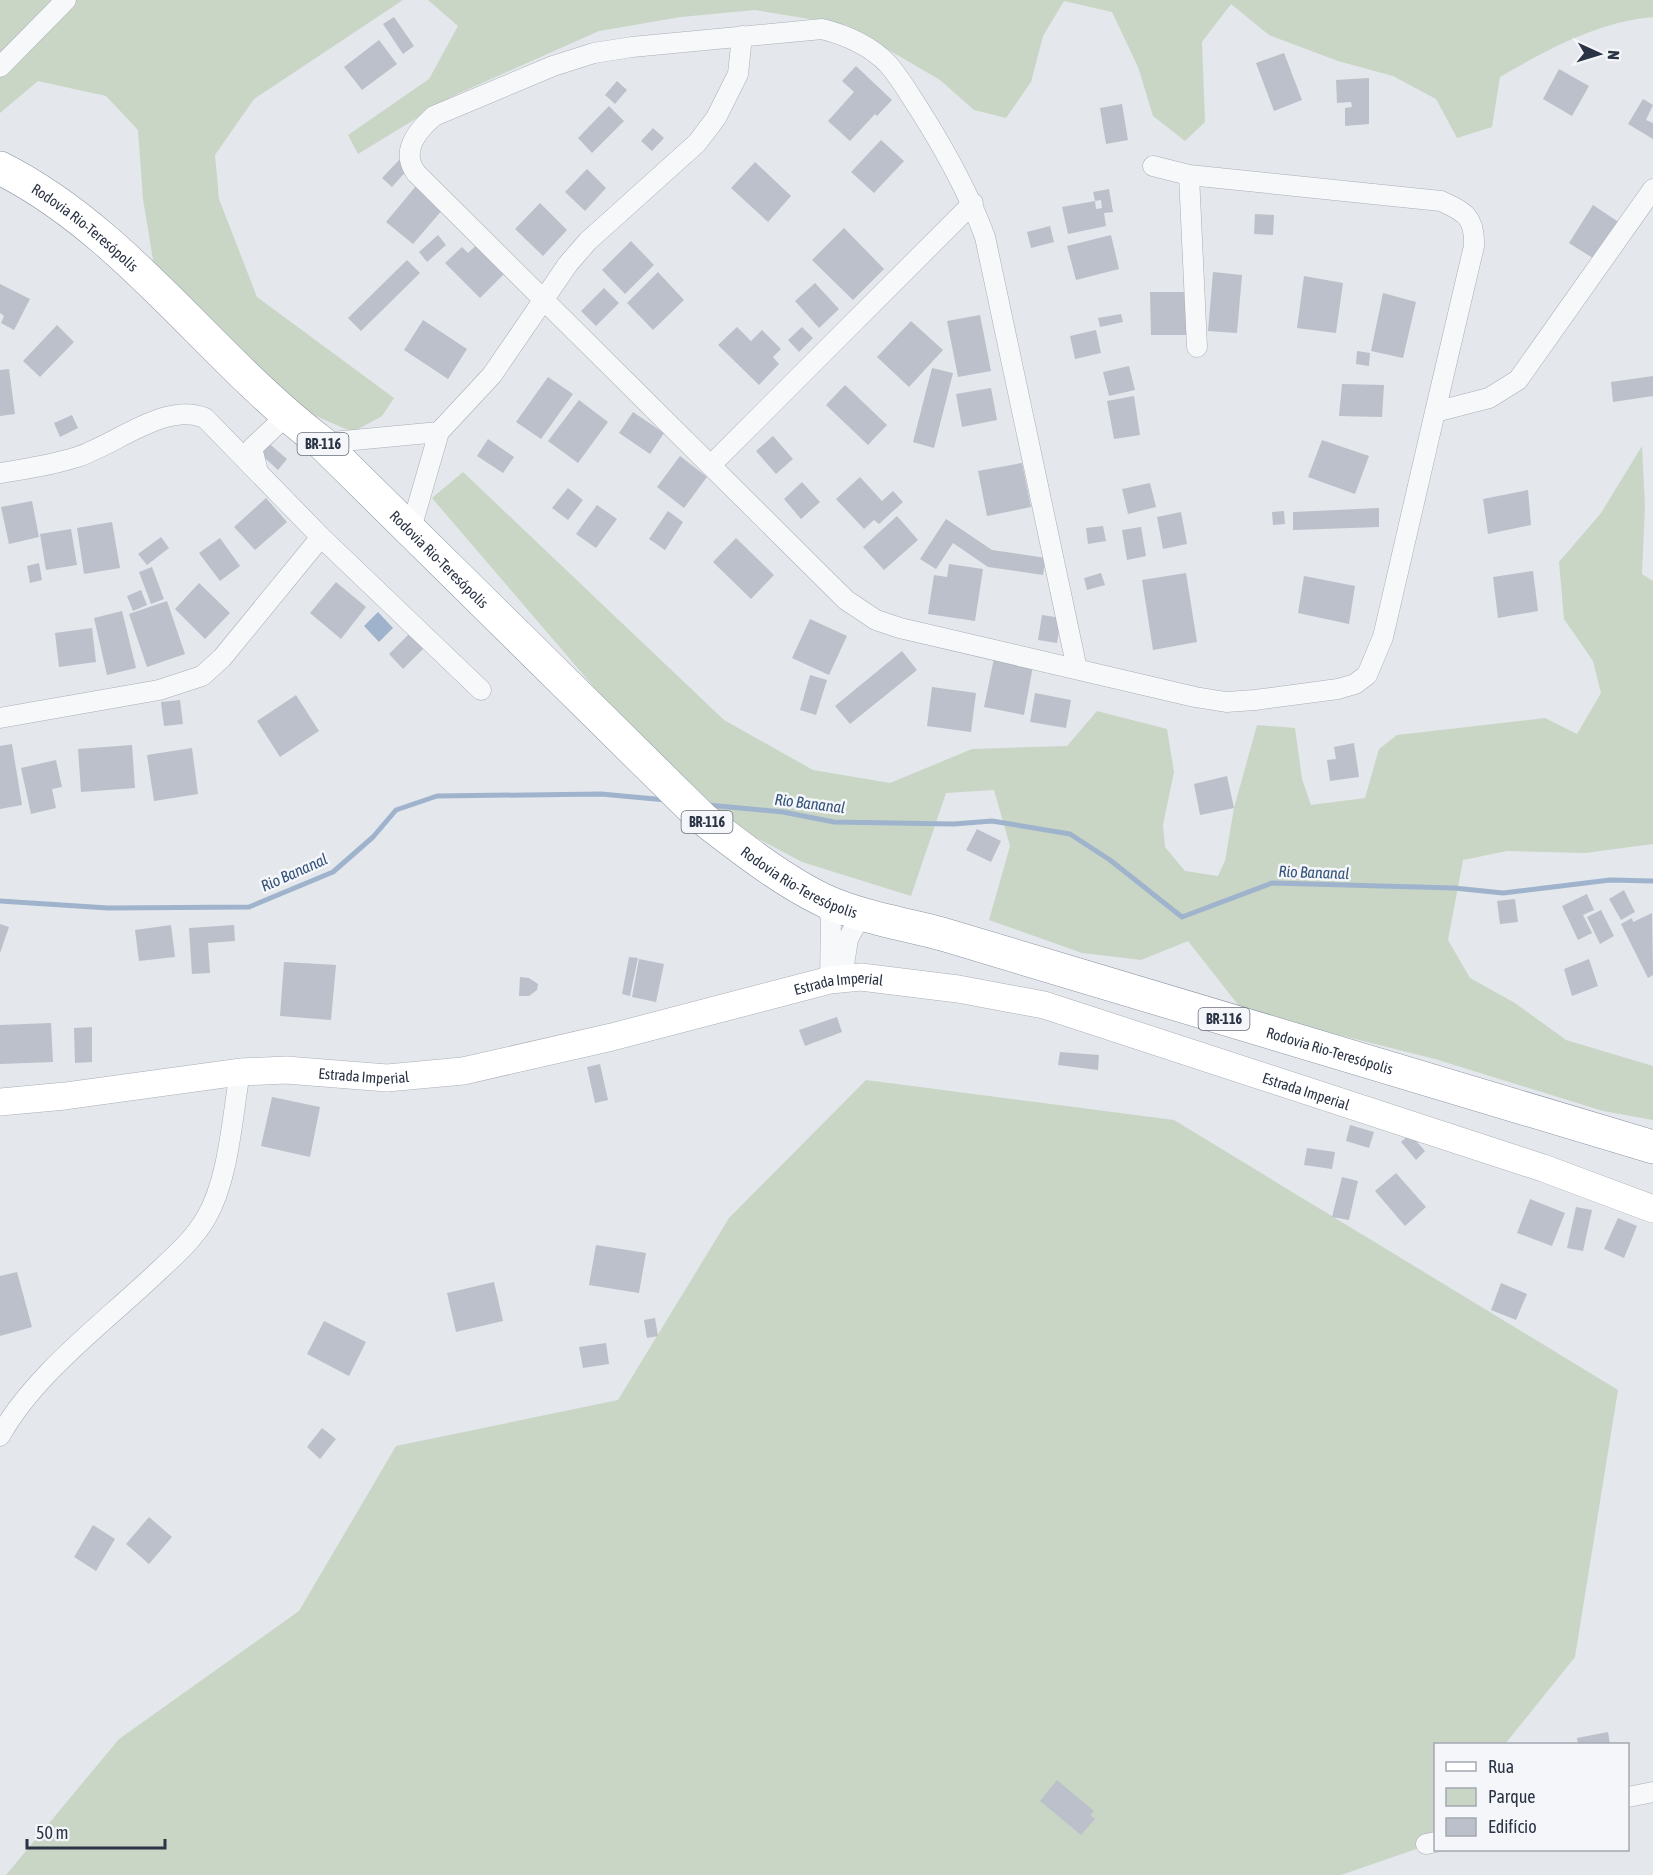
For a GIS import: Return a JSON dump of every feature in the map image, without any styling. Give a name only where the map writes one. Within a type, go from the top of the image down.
[{"type":"highway","name":"Rodovia Rio-Teresópolis","points":[[0,168],[35,186],[78,218],[132,265],[286,416],[322,443],[702,818],[757,859],[811,893],[862,913],[942,934],[1653,1147]]},
{"type":"street","points":[[0,66],[66,0]]},
{"type":"street","points":[[1077,669],[985,237],[973,204],[955,168],[913,100],[887,64],[867,47],[844,35],[822,29],[594,53],[554,66],[434,116],[421,127],[408,154],[410,165],[846,600],[876,620],[941,639],[1195,697],[1226,702],[1326,691],[1355,684],[1367,675],[1383,638],[1474,246],[1475,230],[1464,212],[1441,201],[1189,176],[1153,166]]},
{"type":"street","points":[[410,532],[439,432],[492,375],[543,297],[588,241],[697,143],[716,118],[738,74],[742,36]]},
{"type":"street","points":[[1189,176],[1197,346]]},
{"type":"street","points":[[1435,412],[1489,398],[1518,380],[1653,189]]},
{"type":"street","points":[[711,465],[973,204]]},
{"type":"street","points":[[0,473],[77,457],[164,417],[182,413],[196,414],[206,418],[257,468],[321,537],[482,690]]},
{"type":"street","points":[[257,468],[252,448],[286,416]]},
{"type":"street","points":[[322,443],[439,432]]},
{"type":"street","points":[[0,718],[159,690],[202,676],[222,658],[321,537]]},
{"type":"street","points":[[811,893],[831,918],[836,979]]},
{"type":"street","points":[[836,979],[848,939],[862,913]]},
{"type":"street","name":"Estrada Imperial","points":[[0,1102],[65,1096],[240,1072],[286,1070],[387,1078],[463,1071],[612,1037],[836,979],[861,977],[958,989],[1044,1005],[1457,1139],[1653,1209]]},
{"type":"street","points":[[0,1436],[46,1377],[80,1342],[189,1242],[207,1217],[220,1183],[240,1072]]},
{"type":"street","points":[[1629,1797],[1653,1792]]},
{"type":"green space","points":[[0,0],[403,0],[254,99],[215,155],[219,199],[257,297],[394,398],[382,416],[353,432],[311,414],[155,272],[143,199],[138,130],[106,96],[38,81],[0,113]]},
{"type":"green space","points":[[428,0],[1653,0],[1653,17],[1613,25],[1574,38],[1500,77],[1492,127],[1457,138],[1436,99],[1393,76],[1338,61],[1269,35],[1231,4],[1202,42],[1205,122],[1185,141],[1153,116],[1138,67],[1112,12],[1064,1],[1043,36],[1031,82],[1006,118],[974,110],[940,80],[846,25],[755,10],[681,17],[599,31],[453,96],[358,154],[348,135],[429,79],[458,26]]},
{"type":"green space","points":[[1642,446],[1645,506],[1642,574],[1653,581],[1653,844],[1585,853],[1507,851],[1463,860],[1448,940],[1470,978],[1515,1003],[1566,1040],[1653,1066],[1653,1120],[1603,1111],[1435,1059],[1243,1011],[1188,941],[1141,960],[1082,953],[989,920],[1010,846],[994,790],[946,793],[911,896],[802,862],[734,826],[611,707],[432,498],[463,472],[724,720],[813,770],[890,783],[972,749],[1067,746],[1097,711],[1167,729],[1174,772],[1163,825],[1165,847],[1185,871],[1218,876],[1225,861],[1234,808],[1257,725],[1295,728],[1302,779],[1311,805],[1365,798],[1379,749],[1397,735],[1545,718],[1577,734],[1601,693],[1593,661],[1564,619],[1559,562],[1601,513]]},
{"type":"green space","points":[[866,1080],[1174,1120],[1618,1390],[1575,1657],[1506,1743],[1434,1743],[1434,1833],[1425,1846],[1341,1875],[6,1875],[119,1739],[299,1611],[396,1446],[618,1400],[729,1218]]},
{"type":"water","points":[[378,612],[393,628],[379,642],[364,626]]},
{"type":"building","points":[[394,17],[414,46],[403,54],[383,24]]},
{"type":"building","points":[[379,40],[397,64],[362,90],[344,67]]},
{"type":"building","points":[[1284,53],[1302,100],[1274,111],[1256,63]]},
{"type":"building","points":[[856,66],[892,100],[877,116],[875,114],[850,141],[828,121],[854,92],[842,81]]},
{"type":"building","points":[[1559,69],[1589,86],[1572,116],[1543,99]]},
{"type":"building","points":[[1369,78],[1369,124],[1345,126],[1345,108],[1352,107],[1351,102],[1337,103],[1336,80]]},
{"type":"building","points":[[617,81],[627,90],[615,104],[605,95]]},
{"type":"building","points":[[1643,99],[1653,105],[1646,120],[1653,123],[1653,139],[1628,124]]},
{"type":"building","points":[[1122,104],[1128,140],[1106,144],[1100,108]]},
{"type":"building","points":[[609,106],[624,121],[592,153],[578,138]]},
{"type":"building","points":[[653,128],[664,138],[652,151],[641,141]]},
{"type":"building","points":[[881,140],[904,161],[874,193],[851,172]]},
{"type":"building","points":[[399,160],[409,168],[392,187],[382,178]]},
{"type":"building","points":[[755,162],[791,196],[768,222],[731,188]]},
{"type":"building","points":[[587,169],[606,188],[585,211],[565,192]]},
{"type":"building","points":[[416,186],[443,209],[413,244],[386,222]]},
{"type":"building","points":[[1109,189],[1113,212],[1104,213],[1106,226],[1068,234],[1062,207],[1095,201],[1093,192]],"holes":[[[1101,200],[1102,208],[1096,209],[1095,201]]]},
{"type":"building","points":[[540,203],[567,230],[543,256],[515,229]]},
{"type":"building","points":[[1593,205],[1620,223],[1596,260],[1569,243]]},
{"type":"building","points":[[1255,214],[1274,215],[1273,235],[1254,234]]},
{"type":"building","points":[[1050,226],[1054,242],[1031,248],[1027,232]]},
{"type":"building","points":[[844,228],[884,269],[853,300],[812,260]]},
{"type":"building","points":[[438,235],[446,245],[427,262],[419,252]]},
{"type":"building","points":[[1111,235],[1119,269],[1076,280],[1067,246]]},
{"type":"building","points":[[481,241],[509,269],[480,298],[445,263],[462,247],[468,253]]},
{"type":"building","points":[[631,241],[654,265],[625,294],[602,270]]},
{"type":"building","points":[[407,260],[420,273],[361,331],[348,318]]},
{"type":"building","points":[[658,272],[684,300],[653,330],[627,303]]},
{"type":"building","points":[[1213,272],[1242,275],[1237,333],[1208,331]]},
{"type":"building","points":[[1304,276],[1343,283],[1336,333],[1297,328]]},
{"type":"building","points":[[815,283],[839,309],[819,328],[795,301]]},
{"type":"building","points":[[0,284],[30,299],[14,330],[1,323],[4,316],[0,313]]},
{"type":"building","points":[[604,288],[619,303],[596,326],[581,311]]},
{"type":"building","points":[[1150,292],[1187,292],[1187,335],[1151,335]]},
{"type":"building","points":[[1383,293],[1416,302],[1403,358],[1371,351]]},
{"type":"building","points":[[1121,314],[1123,322],[1100,327],[1098,318]]},
{"type":"building","points":[[980,315],[991,371],[958,377],[947,321]]},
{"type":"building","points":[[423,320],[467,349],[448,379],[404,350]]},
{"type":"building","points":[[911,321],[943,350],[909,387],[877,357]]},
{"type":"building","points":[[57,325],[74,342],[40,377],[23,361]]},
{"type":"building","points":[[737,327],[751,341],[762,330],[781,349],[773,357],[779,364],[759,385],[718,345]]},
{"type":"building","points":[[802,327],[813,338],[799,352],[788,340]]},
{"type":"building","points":[[1096,330],[1101,353],[1075,359],[1070,336]]},
{"type":"building","points":[[1357,351],[1370,353],[1369,366],[1356,364]]},
{"type":"building","points":[[1129,366],[1135,390],[1109,396],[1103,372]]},
{"type":"building","points":[[932,368],[953,373],[934,448],[913,442]]},
{"type":"building","points":[[9,369],[15,414],[0,416],[0,370]]},
{"type":"building","points":[[1653,376],[1653,396],[1613,402],[1611,382]]},
{"type":"building","points":[[548,377],[573,394],[541,439],[516,422]]},
{"type":"building","points":[[1342,384],[1384,385],[1382,417],[1339,416]]},
{"type":"building","points":[[845,385],[887,425],[868,445],[826,405]]},
{"type":"building","points":[[991,388],[997,420],[962,427],[956,394]]},
{"type":"building","points":[[1134,396],[1140,435],[1114,439],[1107,401]]},
{"type":"building","points":[[579,400],[608,422],[578,463],[548,441]]},
{"type":"building","points":[[633,412],[664,433],[650,454],[619,433]]},
{"type":"building","points":[[72,415],[78,428],[60,437],[54,423]]},
{"type":"building","points":[[773,436],[793,459],[776,474],[756,451]]},
{"type":"building","points":[[488,439],[514,457],[503,473],[477,456]]},
{"type":"building","points":[[265,440],[287,459],[278,470],[256,450]]},
{"type":"building","points":[[1322,440],[1369,456],[1355,494],[1308,477]]},
{"type":"building","points":[[680,456],[707,477],[684,508],[657,487]]},
{"type":"building","points":[[1022,463],[1031,507],[987,516],[978,471]]},
{"type":"building","points":[[860,477],[882,501],[893,491],[903,502],[879,524],[874,520],[864,529],[836,499]]},
{"type":"building","points":[[802,482],[820,502],[801,519],[784,499]]},
{"type":"building","points":[[1150,483],[1156,507],[1128,514],[1122,489]]},
{"type":"building","points":[[568,488],[583,500],[568,520],[552,508]]},
{"type":"building","points":[[1528,490],[1531,525],[1488,534],[1483,499]]},
{"type":"building","points":[[266,498],[287,522],[255,550],[234,527]]},
{"type":"building","points":[[32,501],[39,537],[9,544],[1,507]]},
{"type":"building","points":[[597,505],[617,519],[596,548],[576,534]]},
{"type":"building","points":[[1379,508],[1379,527],[1293,530],[1293,512]]},
{"type":"building","points":[[668,511],[683,522],[665,550],[649,539]]},
{"type":"building","points":[[1284,511],[1285,524],[1273,525],[1272,512]]},
{"type":"building","points":[[1181,512],[1187,544],[1163,549],[1157,517]]},
{"type":"building","points":[[897,516],[918,540],[884,570],[863,547]]},
{"type":"building","points":[[946,519],[992,550],[1046,558],[1043,575],[988,567],[953,543],[936,569],[920,559]]},
{"type":"building","points":[[112,522],[120,568],[84,574],[77,528]]},
{"type":"building","points":[[1103,526],[1106,541],[1088,544],[1086,528]]},
{"type":"building","points":[[1141,527],[1146,556],[1127,560],[1122,530]]},
{"type":"building","points":[[71,529],[77,565],[46,570],[40,534]]},
{"type":"building","points":[[161,537],[169,548],[147,565],[138,554]]},
{"type":"building","points":[[220,538],[240,566],[220,581],[199,553]]},
{"type":"building","points":[[736,538],[774,575],[751,599],[713,562]]},
{"type":"building","points":[[39,563],[42,580],[30,583],[27,566]]},
{"type":"building","points":[[949,564],[983,569],[975,621],[928,614],[934,575],[947,577]]},
{"type":"building","points":[[152,567],[164,599],[151,604],[139,572]]},
{"type":"building","points":[[1533,571],[1538,611],[1498,618],[1493,577]]},
{"type":"building","points":[[1101,573],[1105,585],[1087,590],[1084,578]]},
{"type":"building","points":[[1186,573],[1197,642],[1153,650],[1142,580]]},
{"type":"building","points":[[1304,576],[1355,586],[1349,624],[1298,613]]},
{"type":"building","points":[[336,582],[366,607],[341,639],[310,613]]},
{"type":"building","points":[[199,583],[230,613],[205,639],[175,609]]},
{"type":"building","points":[[141,590],[147,605],[133,611],[127,596]]},
{"type":"building","points":[[167,601],[185,654],[147,667],[129,614]]},
{"type":"building","points":[[122,611],[136,668],[107,675],[94,618]]},
{"type":"building","points":[[1042,615],[1061,618],[1057,643],[1038,640]]},
{"type":"building","points":[[810,619],[847,636],[829,675],[792,658]]},
{"type":"building","points":[[92,628],[96,662],[59,667],[55,633]]},
{"type":"building","points":[[410,633],[424,648],[403,669],[389,654]]},
{"type":"building","points":[[902,651],[917,670],[850,724],[835,706]]},
{"type":"building","points":[[994,658],[1033,666],[1024,715],[984,707]]},
{"type":"building","points":[[810,675],[827,680],[816,715],[800,710]]},
{"type":"building","points":[[932,687],[976,693],[971,732],[927,726]]},
{"type":"building","points":[[1035,693],[1071,700],[1066,728],[1030,722]]},
{"type":"building","points":[[296,695],[319,731],[280,757],[257,721]]},
{"type":"building","points":[[180,700],[183,724],[164,726],[161,702]]},
{"type":"building","points":[[1354,743],[1359,777],[1330,781],[1327,760],[1336,759],[1334,747]]},
{"type":"building","points":[[12,744],[22,805],[0,809],[0,746]]},
{"type":"building","points":[[132,745],[135,788],[81,792],[78,749]]},
{"type":"building","points":[[192,748],[198,794],[154,801],[147,755]]},
{"type":"building","points":[[56,760],[62,787],[52,789],[56,808],[31,814],[21,768]]},
{"type":"building","points":[[1227,776],[1234,808],[1200,815],[1194,784]]},
{"type":"building","points":[[977,829],[1001,841],[991,862],[966,850]]},
{"type":"building","points":[[1624,890],[1635,912],[1621,920],[1609,899]]},
{"type":"building","points":[[1587,894],[1594,910],[1583,915],[1592,933],[1578,940],[1562,906]]},
{"type":"building","points":[[1515,899],[1518,922],[1500,924],[1497,901]]},
{"type":"building","points":[[1601,910],[1614,936],[1600,944],[1587,917]]},
{"type":"building","points":[[1652,913],[1653,975],[1648,978],[1621,924],[1632,918],[1633,922]]},
{"type":"building","points":[[0,924],[9,927],[0,953]]},
{"type":"building","points":[[171,925],[175,957],[139,961],[135,930]]},
{"type":"building","points":[[234,925],[235,941],[208,943],[210,973],[192,974],[189,928]]},
{"type":"building","points":[[629,957],[638,958],[630,996],[622,994]]},
{"type":"building","points":[[639,959],[664,964],[656,1002],[632,997]]},
{"type":"building","points":[[1589,959],[1598,986],[1572,996],[1564,969]]},
{"type":"building","points":[[284,962],[336,965],[331,1020],[280,1016]]},
{"type":"building","points":[[520,977],[529,978],[538,984],[537,990],[529,996],[519,996]]},
{"type":"building","points":[[837,1017],[842,1032],[805,1046],[799,1030]]},
{"type":"building","points":[[51,1023],[53,1062],[0,1064],[0,1025]]},
{"type":"building","points":[[92,1027],[92,1062],[75,1063],[74,1028]]},
{"type":"building","points":[[1060,1052],[1099,1055],[1098,1070],[1058,1065]]},
{"type":"building","points":[[600,1064],[608,1100],[595,1103],[587,1067]]},
{"type":"building","points":[[272,1097],[320,1107],[310,1157],[261,1146]]},
{"type":"building","points":[[1350,1125],[1374,1132],[1369,1148],[1346,1141]]},
{"type":"building","points":[[1410,1134],[1425,1151],[1416,1160],[1401,1142]]},
{"type":"building","points":[[1307,1148],[1335,1152],[1332,1169],[1304,1165]]},
{"type":"building","points":[[1396,1173],[1426,1207],[1405,1226],[1375,1191]]},
{"type":"building","points":[[1342,1177],[1358,1181],[1349,1220],[1332,1217]]},
{"type":"building","points":[[1530,1199],[1565,1213],[1552,1246],[1517,1233]]},
{"type":"building","points":[[1576,1207],[1592,1210],[1583,1251],[1567,1248]]},
{"type":"building","points":[[1618,1218],[1637,1226],[1624,1258],[1604,1249]]},
{"type":"building","points":[[596,1245],[646,1253],[639,1293],[589,1285]]},
{"type":"building","points":[[17,1272],[32,1327],[0,1336],[0,1276]]},
{"type":"building","points":[[494,1282],[503,1321],[456,1332],[447,1293]]},
{"type":"building","points":[[1501,1283],[1527,1294],[1516,1320],[1491,1310]]},
{"type":"building","points":[[655,1318],[658,1336],[647,1338],[644,1320]]},
{"type":"building","points":[[324,1321],[366,1342],[349,1376],[307,1354]]},
{"type":"building","points":[[606,1343],[609,1364],[583,1368],[579,1347]]},
{"type":"building","points":[[322,1428],[336,1439],[320,1459],[307,1447]]},
{"type":"building","points":[[149,1517],[172,1537],[149,1564],[126,1544]]},
{"type":"building","points":[[93,1525],[115,1539],[96,1571],[74,1557]]},
{"type":"building","points":[[1608,1732],[1610,1743],[1578,1743],[1577,1738]]},
{"type":"building","points":[[1057,1780],[1094,1811],[1090,1815],[1095,1819],[1081,1835],[1040,1801]]},
{"type":"waterway","name":"Rio Bananal","points":[[0,901],[108,908],[249,907],[333,872],[373,837],[396,810],[437,796],[601,794],[666,800]]},
{"type":"waterway","name":"Rio Bananal","points":[[708,805],[783,812],[834,822],[954,824],[992,821],[1070,834],[1110,860],[1182,917],[1272,883],[1454,888],[1503,893],[1610,880],[1653,881]]}]
